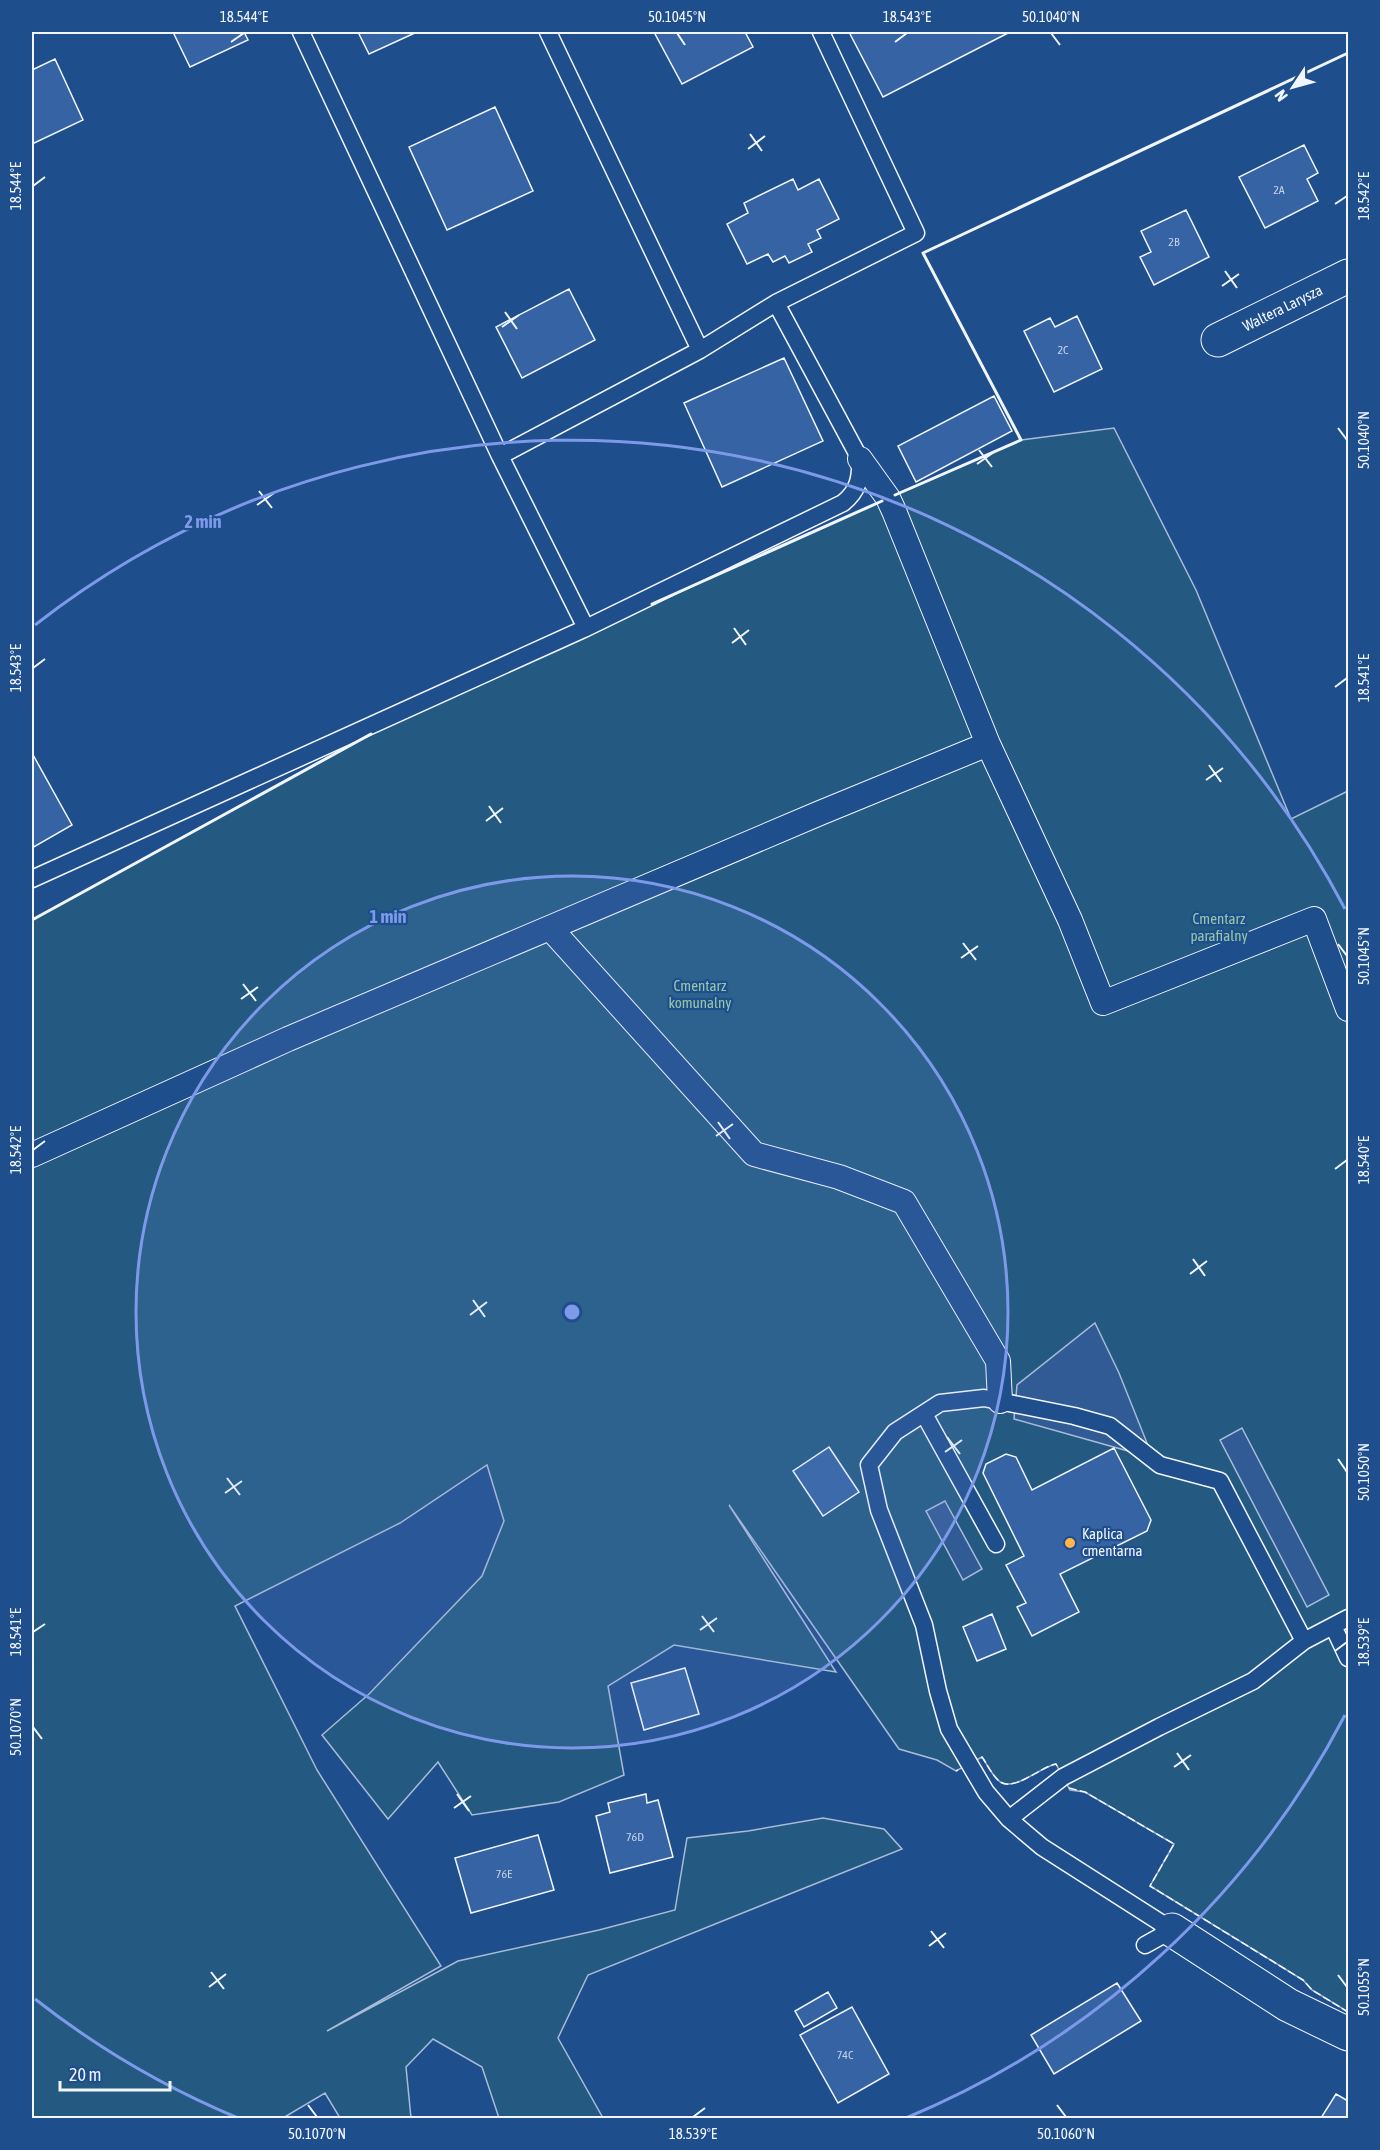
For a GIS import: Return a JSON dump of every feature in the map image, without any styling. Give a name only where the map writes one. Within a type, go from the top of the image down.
[{"type":"street","name":"Waltera Larysza","points":[[1218,340],[1348,276]]},
{"type":"street","points":[[860,459],[888,498],[894,511],[988,744],[1070,920],[1103,1003],[1314,919],[1348,1009]]},
{"type":"street","points":[[32,1155],[288,1039],[988,744]]},
{"type":"street","points":[[550,928],[754,1154],[849,1180],[904,1202],[998,1361],[1000,1401]]},
{"type":"street","points":[[1159,1938],[1348,2034]]},
{"type":"lane","points":[[301,32],[500,456],[586,628]]},
{"type":"lane","points":[[548,32],[700,351]]},
{"type":"lane","points":[[500,456],[700,351],[776,303],[916,233],[821,32]]},
{"type":"lane","points":[[32,879],[586,628],[843,503],[853,495],[858,485],[860,459],[776,303]]},
{"type":"lane","points":[[1159,1938],[1042,1847],[1009,1819],[986,1792],[949,1729],[938,1691],[924,1624],[879,1510],[869,1465],[895,1432],[940,1403],[984,1398],[1074,1416],[1110,1426],[1160,1465],[1220,1480],[1304,1641]]},
{"type":"lane","points":[[924,1414],[996,1544]]},
{"type":"lane","points":[[1009,1819],[1063,1777],[1094,1763],[1159,1726],[1253,1681],[1304,1641],[1348,1618]]},
{"type":"lane","points":[[1332,1626],[1348,1658]]},
{"type":"green space","name":"Cmentarz komunalny","points":[[1114,428],[1196,590],[1291,819],[1348,791],[1348,2012],[1312,1990],[1303,1980],[1150,1886],[1174,1844],[1085,1792],[1070,1790],[1056,1764],[1019,1782],[1005,1784],[996,1779],[982,1757],[956,1771],[937,1760],[899,1749],[729,1505],[836,1672],[674,1645],[608,1686],[624,1775],[559,1802],[472,1815],[438,1762],[388,1819],[322,1735],[369,1694],[482,1576],[504,1521],[487,1465],[400,1523],[235,1606],[317,1770],[441,1966],[327,2031],[458,1961],[599,1930],[675,1910],[687,1838],[748,1831],[823,1818],[884,1829],[902,1849],[588,1975],[558,2038],[603,2118],[499,2118],[482,2067],[433,2039],[406,2067],[411,2118],[340,2118],[325,2093],[283,2118],[32,2118],[32,920],[399,718],[1021,440]]},
{"type":"shaded area","points":[[1095,1323],[1119,1373],[1153,1458],[1014,1419],[1017,1385]]},
{"type":"shaded area","points":[[1242,1428],[1329,1595],[1307,1607],[1220,1440]]},
{"type":"shaded area","points":[[945,1501],[982,1569],[963,1580],[926,1511]]},
{"type":"building","points":[[173,32],[244,32],[248,40],[190,67]]},
{"type":"building","points":[[358,32],[417,32],[369,54]]},
{"type":"building","points":[[654,32],[745,32],[753,47],[682,84]]},
{"type":"building","points":[[849,32],[1010,32],[883,97]]},
{"type":"building","points":[[55,59],[83,120],[32,144],[32,70]]},
{"type":"building","points":[[495,107],[533,191],[447,230],[409,147]]},
{"type":"building","points":[[1304,145],[1318,173],[1307,179],[1318,201],[1265,228],[1239,177]]},
{"type":"building","points":[[793,179],[798,190],[819,179],[839,219],[817,230],[821,238],[808,244],[812,252],[789,263],[785,256],[773,262],[768,254],[747,264],[727,224],[748,213],[744,203]]},
{"type":"building","points":[[1186,210],[1209,257],[1154,285],[1140,257],[1151,252],[1141,231]]},
{"type":"building","points":[[569,289],[595,340],[522,378],[496,327]]},
{"type":"building","points":[[1077,316],[1102,369],[1054,392],[1024,331],[1050,318],[1055,327]]},
{"type":"building","points":[[784,358],[823,441],[722,487],[684,403]]},
{"type":"building","points":[[994,396],[1012,431],[916,482],[898,446]]},
{"type":"building","points":[[32,753],[72,825],[32,848]]},
{"type":"building","points":[[829,1447],[859,1492],[823,1516],[793,1471]]},
{"type":"building","name":"Kaplica cmentarna","points":[[1114,1448],[1151,1520],[1147,1531],[1060,1574],[1079,1612],[1032,1636],[1017,1607],[1026,1603],[1006,1565],[1024,1556],[983,1473],[986,1464],[1006,1454],[1016,1457],[1032,1490]]},
{"type":"building","points":[[992,1614],[1006,1649],[977,1661],[963,1627]]},
{"type":"building","points":[[685,1668],[699,1714],[644,1730],[631,1683]]},
{"type":"building","points":[[646,1794],[647,1803],[658,1800],[673,1857],[610,1873],[596,1816],[610,1812],[608,1803]]},
{"type":"building","points":[[538,1835],[554,1890],[471,1913],[455,1858]]},
{"type":"building","points":[[1117,1983],[1141,2021],[1054,2074],[1031,2035]]},
{"type":"building","points":[[828,1992],[837,2008],[804,2027],[795,2011]]},
{"type":"building","points":[[852,2007],[889,2074],[838,2103],[800,2035]]},
{"type":"building","points":[[1336,2094],[1348,2101],[1348,2118],[1321,2118]]},
{"type":"fence","points":[[981,1758],[996,1779],[1005,1784],[1019,1782],[1050,1766],[1056,1764],[1057,1766]]},
{"type":"fence","points":[[1069,1788],[1085,1792],[1174,1844],[1150,1886],[1303,1980],[1312,1990],[1348,2012]]},
{"type":"wall","points":[[895,495],[1021,440],[923,253],[1348,53]]},
{"type":"wall","points":[[652,604],[882,501]]},
{"type":"wall","points":[[32,920],[371,734]]},
{"type":"place","name":"Kaplica cmentarna","points":[[1070,1543]]},
{"type":"park label","name":"Cmentarz parafialny","points":[[1219,928]]}]
